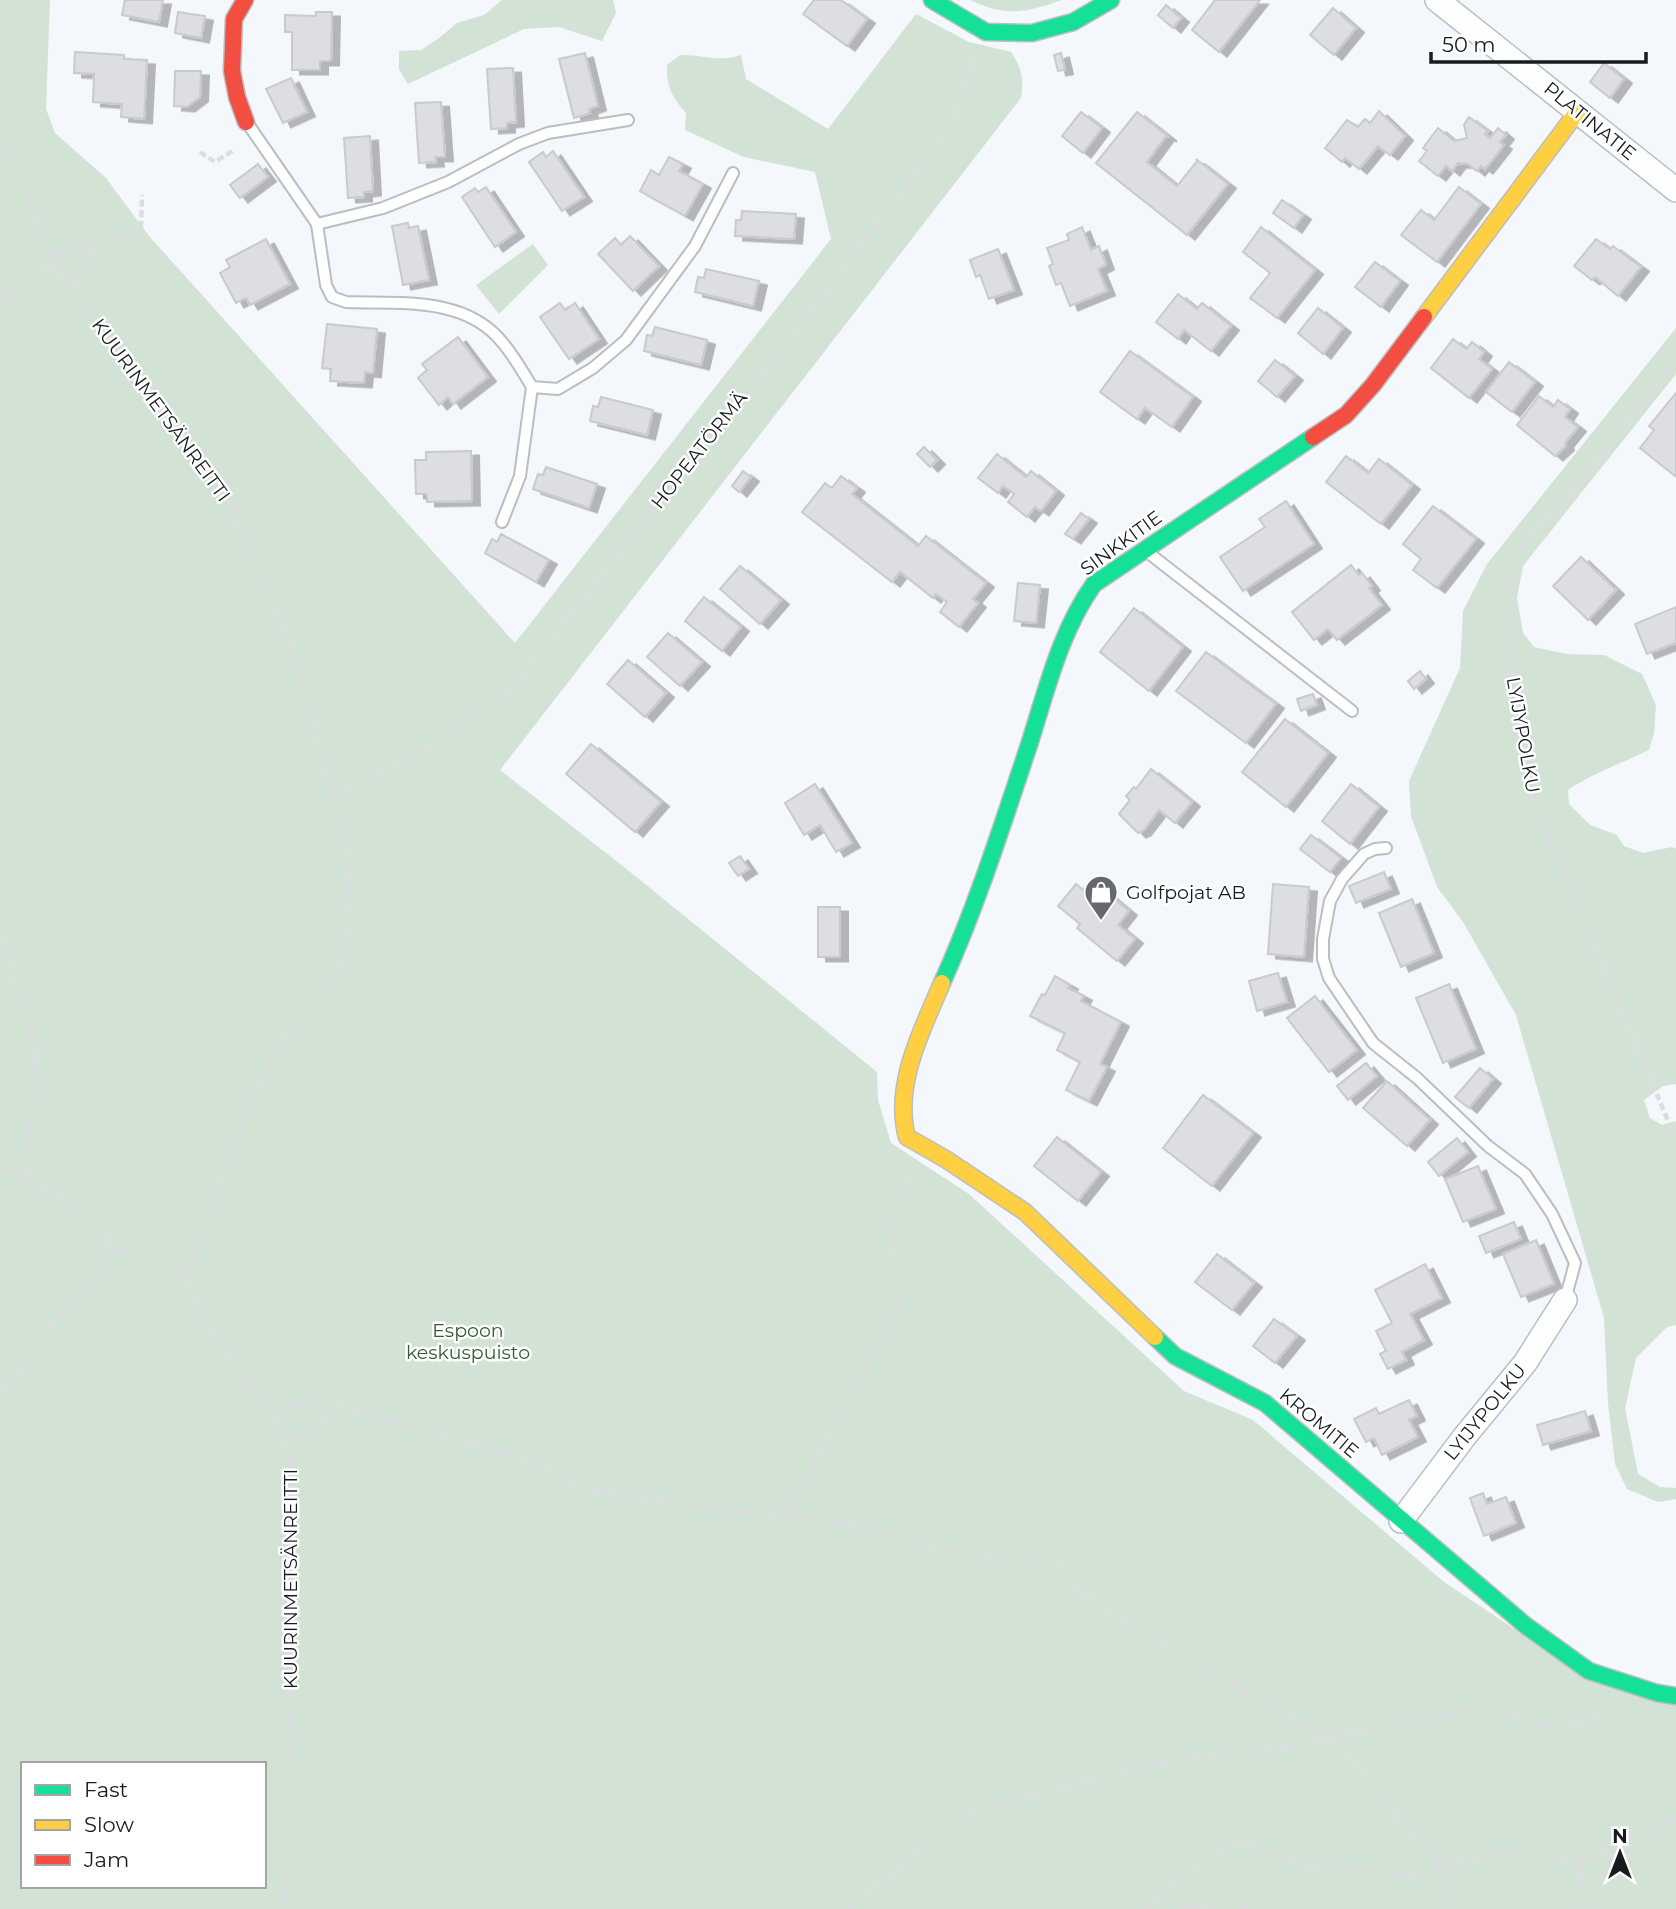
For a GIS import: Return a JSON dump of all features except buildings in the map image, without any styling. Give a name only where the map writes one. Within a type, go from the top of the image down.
[{"type":"street","points":[[245,0],[234,19],[232,72],[246,122]]},
{"type":"street","points":[[932,0],[986,32],[1032,33],[1073,22],[1111,0]]},
{"type":"street","name":"PLATINATIE","points":[[1437,0],[1676,190]]},
{"type":"street","name":"SINKKITIE","points":[[947,1160],[907,1137],[902,1118],[903,1099],[918,1038],[946,975],[997,843],[1062,644],[1081,602],[1094,584],[1346,415],[1373,385],[1577,111]]},
{"type":"street","name":"KROMITIE","points":[[947,1160],[1025,1212],[1175,1356],[1265,1403],[1525,1625],[1589,1671],[1657,1693],[1676,1696]]},
{"type":"street","name":"LYIJYPOLKU","points":[[1401,1521],[1465,1436],[1525,1363],[1565,1300]]},
{"type":"lane","points":[[317,224],[383,208],[449,182],[519,144],[548,133],[628,120]]},
{"type":"lane","points":[[246,122],[317,224],[326,285],[332,297],[346,302],[443,306],[479,321],[502,341],[532,387],[520,476],[502,522]]},
{"type":"lane","points":[[532,387],[558,389],[593,368],[626,340],[695,246],[733,173]]},
{"type":"lane","points":[[1144,550],[1352,711]]},
{"type":"lane","points":[[1387,848],[1364,854],[1342,879],[1330,901],[1323,939],[1323,959],[1329,978],[1373,1043],[1417,1077],[1488,1146],[1525,1174],[1552,1214],[1575,1263],[1565,1300]]},
{"type":"path","name":"HOPEATÖRMÄ","points":[[333,796],[433,745],[519,680],[950,131],[986,32]]},
{"type":"path","points":[[200,152],[215,162],[237,149],[248,151],[255,156],[270,157]]},
{"type":"path","name":"KUURINMETSÄNREITTI","points":[[0,151],[12,158],[54,264],[222,489],[235,514],[294,655],[346,840],[351,902],[343,960],[315,1006],[277,1049],[248,1103],[216,1201],[192,1260],[190,1277],[194,1300],[206,1323],[269,1408],[290,1451],[292,1558],[286,1909]]},
{"type":"path","points":[[51,255],[99,240],[123,237],[141,228],[142,195]]},
{"type":"path","points":[[73,289],[99,240]]},
{"type":"path","points":[[0,303],[54,264]]},
{"type":"path","name":"LYIJYPOLKU","points":[[1676,361],[1565,504],[1513,557],[1511,667],[1530,792],[1676,1140]]},
{"type":"path","points":[[0,934],[29,1021],[35,1049],[27,1176]]},
{"type":"path","points":[[785,1516],[897,1310],[894,1213],[909,1172],[947,1160]]},
{"type":"path","points":[[0,1167],[27,1176],[88,1217],[107,1237],[112,1251],[105,1270],[67,1306],[0,1396]]},
{"type":"path","points":[[112,1251],[144,1247],[190,1277]]},
{"type":"path","points":[[269,1408],[324,1403],[342,1407],[467,1445],[514,1456],[587,1489],[650,1500],[855,1525],[997,1562],[1035,1556],[1063,1563],[1082,1594],[1284,1715],[1329,1737],[1384,1792],[1399,1824],[1428,1848],[1443,1867],[1448,1894],[1443,1909]]},
{"type":"path","points":[[286,1440],[315,1432],[342,1407]]},
{"type":"path","points":[[847,1909],[948,1826],[986,1807],[1165,1762],[1290,1746],[1480,1707],[1558,1730],[1657,1693]]},
{"type":"path","points":[[1144,1909],[1181,1874],[1237,1841],[1310,1864],[1427,1876],[1443,1867],[1496,1853],[1580,1860],[1627,1847],[1668,1822],[1676,1822]]},
{"type":"path","points":[[1580,1860],[1584,1909]]},
{"type":"path","points":[[1180,1909],[1236,1903],[1252,1909]]},
{"type":"green space","name":"Espoon keskuspuisto","points":[[0,0],[50,0],[46,109],[55,133],[106,178],[149,236],[515,643],[831,239],[815,172],[744,157],[685,130],[686,113],[671,91],[667,65],[680,55],[719,58],[741,55],[746,79],[828,129],[916,14],[969,42],[1011,52],[1021,74],[1021,98],[500,770],[877,1072],[878,1100],[891,1143],[969,1194],[1184,1391],[1253,1420],[1444,1582],[1583,1675],[1676,1703],[1676,1909],[0,1909]]},
{"type":"green space","points":[[502,0],[613,0],[616,13],[602,41],[559,27],[524,29],[408,84],[399,69],[399,51],[421,50],[457,23],[484,15]]},
{"type":"green space","points":[[970,0],[1062,0],[1037,8],[1005,11]]},
{"type":"green space","points":[[533,244],[548,265],[499,314],[476,285]]},
{"type":"green space","points":[[1676,328],[1676,374],[1523,566],[1517,598],[1523,633],[1534,647],[1566,654],[1604,655],[1642,674],[1656,705],[1654,733],[1649,750],[1597,773],[1568,790],[1569,804],[1590,825],[1617,835],[1624,846],[1643,853],[1672,847],[1676,849],[1676,1084],[1663,1086],[1644,1100],[1650,1118],[1662,1125],[1676,1121],[1676,1325],[1667,1327],[1636,1358],[1625,1408],[1638,1474],[1660,1487],[1676,1488],[1676,1499],[1658,1502],[1627,1489],[1615,1464],[1608,1403],[1604,1318],[1516,1015],[1463,922],[1437,887],[1411,816],[1409,781],[1460,668],[1463,611],[1487,564]]},
{"type":"traffic: fast","points":[[932,0],[986,32],[1032,33],[1073,22],[1111,0]]},
{"type":"traffic: fast","points":[[942,983],[989,864],[1056,660],[1072,620],[1094,584],[1313,437]]},
{"type":"traffic: fast","points":[[1155,1337],[1175,1356],[1265,1403],[1525,1625],[1589,1671],[1657,1693],[1676,1696]]},
{"type":"traffic: slow","points":[[1424,317],[1578,111]]},
{"type":"traffic: slow","points":[[942,983],[918,1039],[907,1078],[904,1098],[907,1137],[1025,1212],[1155,1337]]},
{"type":"traffic: jam","points":[[245,0],[234,19],[232,71],[246,122]]},
{"type":"traffic: jam","points":[[1313,437],[1346,415],[1373,385],[1424,317]]},
{"type":"place","name":"Golfpojat AB","points":[[1101,922]]}]
